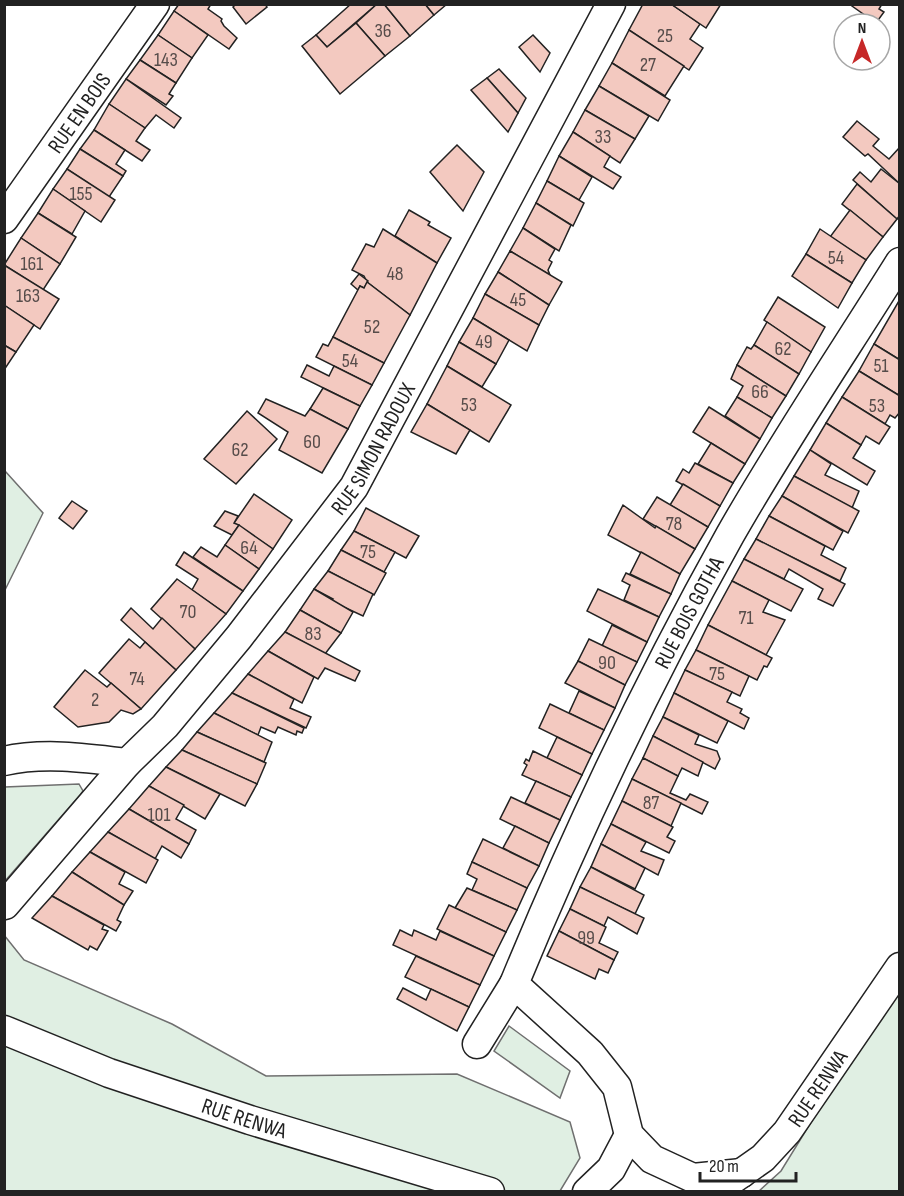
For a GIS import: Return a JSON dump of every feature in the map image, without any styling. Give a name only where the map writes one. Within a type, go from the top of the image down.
[{"type":"street","name":"RUE EN BOIS","points":[[4,219],[155,4]]},
{"type":"street","name":"RUE SIMON RADOUX","points":[[5,905],[127,764],[165,726],[239,638],[354,487],[611,4]]},
{"type":"street","name":"RUE BOIS GOTHA","points":[[477,1044],[513,984],[567,857],[676,637],[731,534],[900,262]]},
{"type":"street","points":[[14,759],[83,758],[127,764]]},
{"type":"street","name":"RUE RENWA","points":[[716,1191],[763,1158],[787,1132],[900,968]]},
{"type":"street","points":[[513,984],[590,1053],[617,1087],[629,1135],[652,1159],[693,1178],[742,1173]]},
{"type":"street","name":"RUE RENWA","points":[[4,1030],[120,1076],[250,1120],[490,1191]]},
{"type":"street","points":[[587,1191],[610,1169],[629,1135]]},
{"type":"green space","points":[[5,471],[43,513],[5,590]]},
{"type":"green space","points":[[79,784],[83,791],[80,795],[5,881],[5,787]]},
{"type":"green space","points":[[4,935],[24,960],[172,1024],[266,1076],[457,1074],[570,1122],[580,1158],[560,1191],[5,1191]]},
{"type":"green space","points":[[899,987],[899,1191],[758,1192],[781,1171],[858,1046]]},
{"type":"green space","points":[[509,1026],[570,1071],[560,1098],[494,1051]]},
{"type":"building","points":[[179,4],[211,4],[208,9],[222,19],[224,26],[237,38],[229,49],[174,11]]},
{"type":"building","points":[[236,4],[265,4],[267,7],[246,24],[233,7]]},
{"type":"building","points":[[351,4],[377,4],[327,47],[316,35]]},
{"type":"building","points":[[377,4],[384,4],[410,36],[385,56],[356,23]]},
{"type":"building","points":[[384,4],[425,4],[434,15],[410,36]]},
{"type":"building","points":[[425,4],[447,4],[434,15]]},
{"type":"building","points":[[643,4],[671,4],[700,24],[690,39],[703,48],[689,70],[629,30]]},
{"type":"building","points":[[671,4],[721,4],[706,28]]},
{"type":"building","points":[[853,4],[882,4],[879,9],[884,12],[860,12],[852,6]]},
{"type":"building","points":[[174,11],[208,35],[192,58],[158,35]]},
{"type":"building","points":[[356,23],[385,56],[340,94],[302,46],[316,35],[327,47]]},
{"type":"building","points":[[629,30],[684,66],[665,96],[612,63]]},
{"type":"building","points":[[158,35],[192,58],[176,83],[140,60]]},
{"type":"building","points":[[533,35],[550,53],[540,72],[519,47]]},
{"type":"building","points":[[140,60],[176,83],[169,94],[173,96],[166,105],[126,79]]},
{"type":"building","points":[[612,63],[670,100],[658,121],[599,86]]},
{"type":"building","points":[[499,69],[526,98],[518,113],[487,78]]},
{"type":"building","points":[[487,78],[518,113],[508,132],[471,90]]},
{"type":"building","points":[[126,79],[181,118],[174,128],[156,115],[145,128],[109,104]]},
{"type":"building","points":[[599,86],[649,116],[635,139],[585,110]]},
{"type":"building","points":[[109,104],[145,128],[136,141],[150,150],[142,161],[94,130]]},
{"type":"building","points":[[585,110],[635,139],[620,163],[573,132]]},
{"type":"building","points":[[857,121],[879,139],[873,146],[889,159],[900,147],[900,184],[868,154],[865,156],[843,137]]},
{"type":"building","points":[[94,130],[125,150],[116,164],[126,171],[123,176],[80,149]]},
{"type":"building","points":[[573,132],[610,156],[604,167],[621,177],[613,189],[559,156]]},
{"type":"building","points":[[457,145],[484,172],[463,211],[430,172]]},
{"type":"building","points":[[80,149],[123,176],[109,197],[67,169]]},
{"type":"building","points":[[559,156],[592,177],[579,200],[547,181]]},
{"type":"building","points":[[67,169],[115,200],[101,222],[53,189]]},
{"type":"building","points":[[881,169],[900,184],[900,215],[897,219],[853,180],[860,172],[871,182]]},
{"type":"building","points":[[547,181],[584,203],[573,226],[536,203]]},
{"type":"building","points":[[857,184],[897,219],[883,237],[842,204]]},
{"type":"building","points":[[53,189],[85,211],[72,234],[38,213]]},
{"type":"building","points":[[536,203],[571,225],[559,251],[523,228]]},
{"type":"building","points":[[409,210],[430,222],[428,225],[451,238],[437,263],[395,236]]},
{"type":"building","points":[[850,210],[883,237],[866,260],[830,237]]},
{"type":"building","points":[[38,213],[76,237],[60,264],[21,238]]},
{"type":"building","points":[[523,228],[555,249],[549,260],[552,262],[548,270],[550,275],[510,251]]},
{"type":"building","points":[[383,229],[437,263],[410,315],[367,282],[364,276],[352,270],[366,244],[374,247]]},
{"type":"building","points":[[820,229],[866,260],[852,283],[806,254]]},
{"type":"building","points":[[21,238],[60,264],[43,290],[4,265]]},
{"type":"building","points":[[510,251],[562,282],[549,305],[498,272]]},
{"type":"building","points":[[806,254],[852,283],[838,308],[792,276]]},
{"type":"building","points":[[4,265],[59,299],[40,329],[4,305]]},
{"type":"building","points":[[498,272],[549,305],[539,325],[485,294]]},
{"type":"building","points":[[359,274],[368,281],[364,288],[360,286],[358,290],[351,284]]},
{"type":"building","points":[[367,282],[410,315],[384,363],[333,337],[360,286],[364,288]]},
{"type":"building","points":[[485,294],[539,325],[527,351],[473,318]]},
{"type":"building","points":[[778,297],[825,327],[811,352],[764,320]]},
{"type":"building","points":[[900,299],[900,360],[874,344]]},
{"type":"building","points":[[4,305],[34,325],[16,352],[4,345]]},
{"type":"building","points":[[473,318],[509,340],[496,364],[459,342]]},
{"type":"building","points":[[767,322],[811,352],[799,374],[754,345]]},
{"type":"building","points":[[333,337],[384,363],[372,385],[316,357],[323,344],[328,346]]},
{"type":"building","points":[[459,342],[496,364],[482,387],[447,366]]},
{"type":"building","points":[[874,344],[900,360],[900,396],[859,371]]},
{"type":"building","points":[[4,345],[16,352],[4,370]]},
{"type":"building","points":[[754,345],[799,374],[786,396],[737,365],[747,347],[751,349]]},
{"type":"building","points":[[307,365],[329,376],[334,366],[372,385],[360,406],[301,377]]},
{"type":"building","points":[[737,365],[786,396],[772,418],[737,397],[743,386],[731,379]]},
{"type":"building","points":[[447,366],[511,405],[489,442],[427,404]]},
{"type":"building","points":[[859,371],[900,396],[900,412],[895,418],[890,415],[885,424],[842,397]]},
{"type":"building","points":[[323,388],[360,406],[348,429],[310,409]]},
{"type":"building","points":[[737,397],[772,418],[760,439],[725,416]]},
{"type":"building","points":[[842,397],[890,427],[879,444],[866,436],[861,445],[826,423]]},
{"type":"building","points":[[266,399],[305,416],[310,409],[348,429],[322,473],[279,450],[288,432],[258,413]]},
{"type":"building","points":[[427,404],[470,430],[456,454],[411,432]]},
{"type":"building","points":[[709,407],[760,439],[745,464],[693,432]]},
{"type":"building","points":[[247,411],[277,439],[236,484],[204,459]]},
{"type":"building","points":[[826,423],[861,445],[853,458],[875,471],[867,485],[810,450]]},
{"type":"building","points":[[711,443],[745,464],[733,483],[698,464]]},
{"type":"building","points":[[810,450],[831,464],[825,475],[859,491],[852,508],[794,476]]},
{"type":"building","points":[[695,463],[733,483],[720,506],[676,481],[683,469],[689,473]]},
{"type":"building","points":[[794,476],[859,511],[848,533],[782,496]]},
{"type":"building","points":[[683,484],[720,506],[708,527],[670,505]]},
{"type":"building","points":[[254,494],[292,520],[273,549],[234,523]]},
{"type":"building","points":[[782,496],[843,531],[833,550],[769,516]]},
{"type":"building","points":[[657,497],[708,527],[695,549],[643,519]]},
{"type":"building","points":[[72,501],[87,511],[73,529],[59,518]]},
{"type":"building","points":[[623,505],[655,528],[656,526],[695,549],[680,574],[608,535]]},
{"type":"building","points":[[366,508],[419,536],[406,558],[354,531]]},
{"type":"building","points":[[225,511],[238,516],[234,523],[239,525],[232,535],[214,526]]},
{"type":"building","points":[[769,516],[825,546],[821,555],[846,568],[840,581],[756,539]]},
{"type":"building","points":[[239,525],[273,549],[259,569],[225,545]]},
{"type":"building","points":[[354,531],[395,552],[384,572],[341,550]]},
{"type":"building","points":[[756,539],[845,584],[833,606],[818,599],[823,589],[789,569],[784,579],[744,559]]},
{"type":"building","points":[[225,545],[259,569],[243,591],[193,557],[201,547],[217,557]]},
{"type":"building","points":[[341,550],[386,573],[374,595],[328,571]]},
{"type":"building","points":[[184,552],[243,591],[226,614],[192,590],[198,579],[176,565]]},
{"type":"building","points":[[641,552],[680,574],[671,594],[630,574]]},
{"type":"building","points":[[744,559],[803,589],[791,611],[732,581]]},
{"type":"building","points":[[328,571],[373,594],[363,616],[331,601],[333,599],[314,589]]},
{"type":"building","points":[[626,573],[671,594],[659,617],[624,600],[630,585],[622,581]]},
{"type":"building","points":[[177,579],[226,614],[195,649],[151,609]]},
{"type":"building","points":[[732,581],[769,600],[763,612],[785,620],[766,655],[708,625]]},
{"type":"building","points":[[314,589],[353,612],[341,633],[300,610]]},
{"type":"building","points":[[598,589],[659,617],[647,642],[587,611]]},
{"type":"building","points":[[131,608],[153,629],[162,618],[195,649],[176,670],[121,620]]},
{"type":"building","points":[[300,610],[341,633],[325,654],[285,632]]},
{"type":"building","points":[[612,625],[647,642],[637,662],[602,646]]},
{"type":"building","points":[[708,625],[772,658],[767,667],[764,666],[757,680],[696,650]]},
{"type":"building","points":[[285,632],[360,671],[355,681],[325,668],[318,679],[268,651]]},
{"type":"building","points":[[129,639],[140,648],[145,642],[176,670],[141,709],[99,673]]},
{"type":"building","points":[[589,639],[637,662],[625,685],[578,661]]},
{"type":"building","points":[[696,650],[749,676],[740,696],[685,670]]},
{"type":"building","points":[[268,651],[314,677],[302,703],[248,674]]},
{"type":"building","points":[[578,661],[625,685],[615,708],[565,683]]},
{"type":"building","points":[[85,670],[107,687],[111,683],[141,709],[133,714],[121,710],[109,722],[78,727],[54,707]]},
{"type":"building","points":[[685,670],[732,692],[727,702],[742,709],[740,713],[749,718],[744,729],[674,693]]},
{"type":"building","points":[[248,674],[294,699],[290,708],[311,717],[306,728],[232,693]]},
{"type":"building","points":[[579,691],[615,708],[604,730],[569,713]]},
{"type":"building","points":[[232,693],[304,728],[302,733],[297,731],[296,735],[278,727],[275,733],[261,727],[258,735],[214,713]]},
{"type":"building","points":[[674,693],[728,721],[717,743],[663,717]]},
{"type":"building","points":[[550,704],[604,730],[592,754],[539,728]]},
{"type":"building","points":[[214,713],[272,742],[264,762],[197,732]]},
{"type":"building","points":[[663,717],[699,735],[695,744],[717,751],[720,759],[715,769],[653,736]]},
{"type":"building","points":[[197,732],[266,763],[257,784],[182,750]]},
{"type":"building","points":[[653,736],[703,762],[698,776],[682,768],[678,776],[643,758]]},
{"type":"building","points":[[557,737],[592,754],[582,775],[547,758]]},
{"type":"building","points":[[182,750],[257,784],[245,806],[166,767]]},
{"type":"building","points":[[533,751],[582,775],[571,797],[522,775],[527,765],[524,763],[526,759],[529,761]]},
{"type":"building","points":[[643,758],[678,776],[670,793],[686,800],[690,794],[708,802],[702,814],[632,779]]},
{"type":"building","points":[[166,767],[220,794],[205,819],[149,786]]},
{"type":"building","points":[[632,779],[681,803],[671,826],[622,801]]},
{"type":"building","points":[[536,781],[571,797],[560,820],[525,803]]},
{"type":"building","points":[[149,786],[184,805],[176,819],[196,830],[189,844],[129,809]]},
{"type":"building","points":[[511,797],[560,820],[549,843],[500,819]]},
{"type":"building","points":[[622,801],[673,827],[667,837],[675,841],[669,853],[611,824]]},
{"type":"building","points":[[129,809],[189,844],[181,858],[162,846],[155,859],[108,832]]},
{"type":"building","points":[[611,824],[646,842],[641,851],[664,860],[658,875],[601,844]]},
{"type":"building","points":[[515,826],[549,843],[539,866],[503,848]]},
{"type":"building","points":[[108,832],[158,860],[146,883],[90,852]]},
{"type":"building","points":[[483,839],[539,866],[527,888],[472,862]]},
{"type":"building","points":[[601,844],[645,868],[635,889],[591,867]]},
{"type":"building","points":[[90,852],[125,872],[119,884],[133,891],[124,905],[72,872]]},
{"type":"building","points":[[472,862],[527,888],[517,910],[472,890],[477,879],[467,874]]},
{"type":"building","points":[[591,867],[644,895],[635,914],[580,887]]},
{"type":"building","points":[[72,872],[124,905],[117,920],[121,922],[116,931],[52,896]]},
{"type":"building","points":[[580,887],[644,918],[637,934],[608,917],[604,926],[570,909]]},
{"type":"building","points":[[467,888],[517,910],[506,932],[455,908]]},
{"type":"building","points":[[52,896],[104,925],[102,929],[108,931],[97,950],[90,946],[88,950],[32,918]]},
{"type":"building","points":[[449,905],[506,932],[494,956],[437,929]]},
{"type":"building","points":[[570,909],[606,927],[599,943],[618,952],[614,960],[559,931]]},
{"type":"building","points":[[400,930],[412,936],[414,930],[436,940],[440,931],[494,956],[480,985],[393,945]]},
{"type":"building","points":[[559,931],[614,960],[608,973],[599,969],[595,979],[547,956]]},
{"type":"building","points":[[416,956],[480,985],[469,1007],[405,977]]},
{"type":"building","points":[[403,988],[426,1000],[431,989],[469,1007],[457,1031],[397,999]]}]
